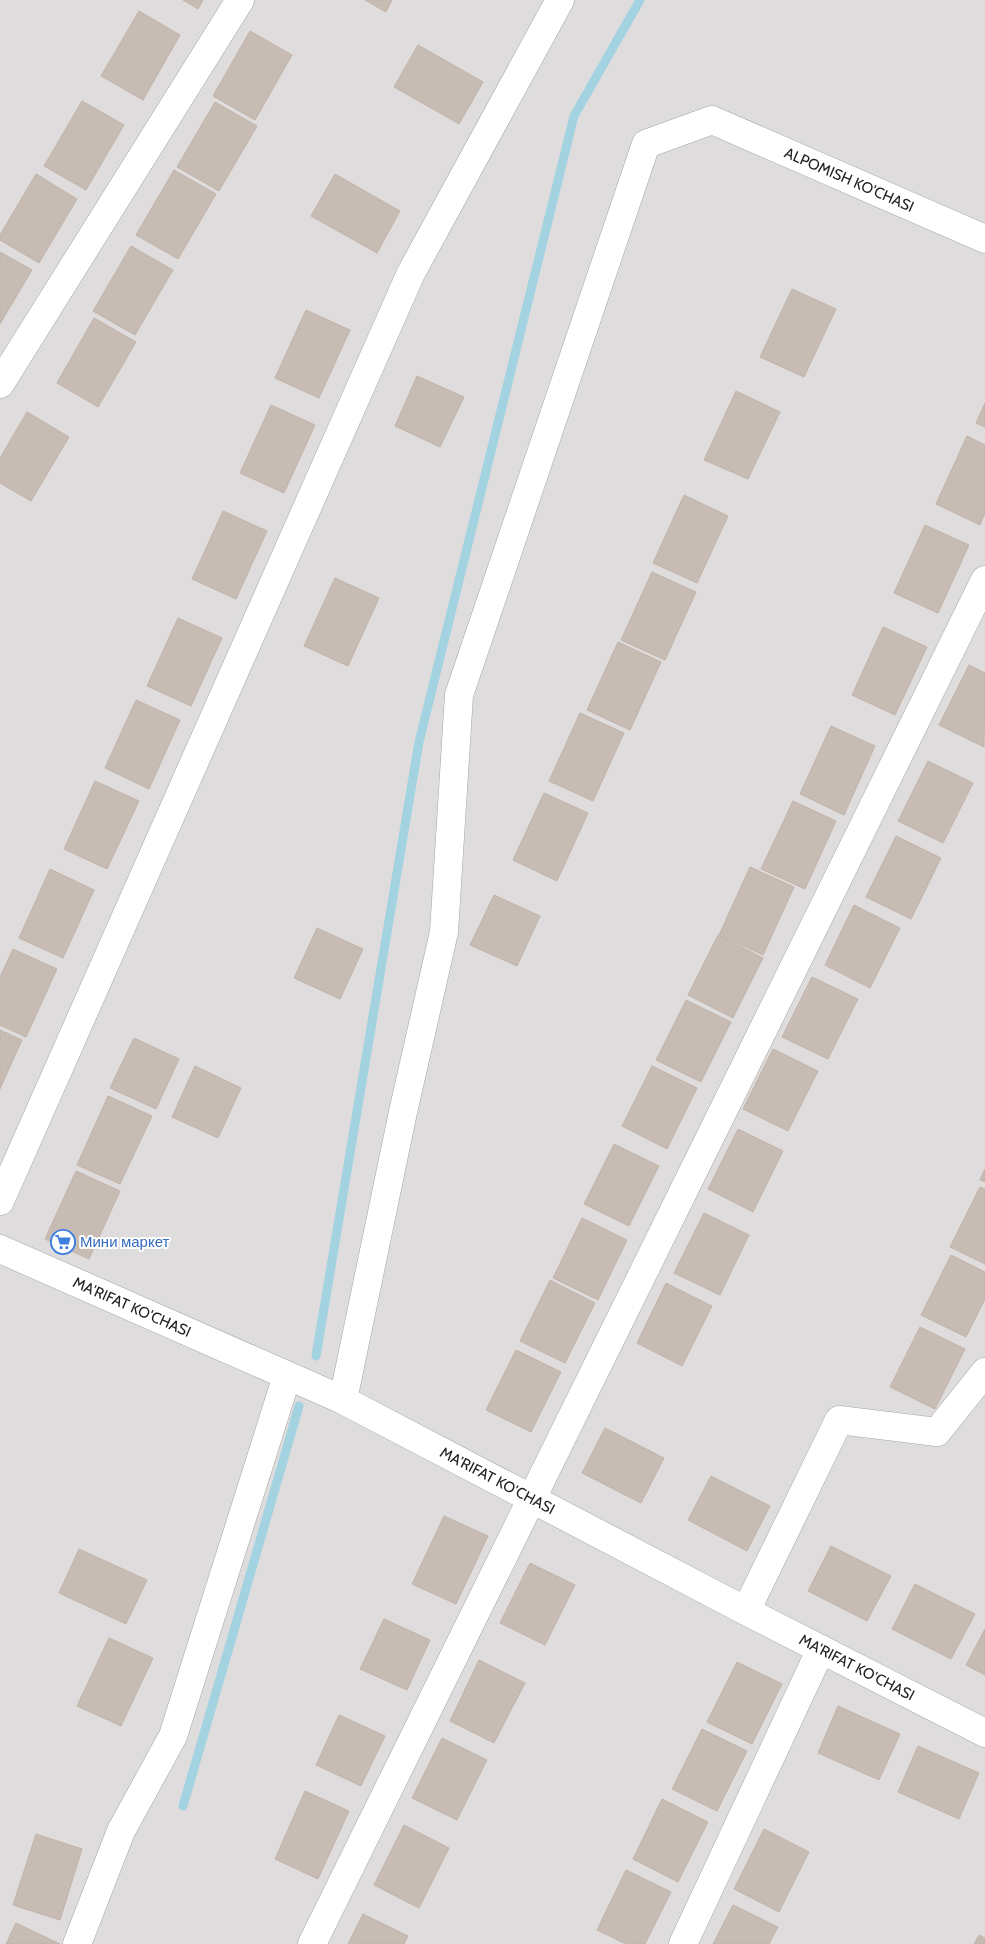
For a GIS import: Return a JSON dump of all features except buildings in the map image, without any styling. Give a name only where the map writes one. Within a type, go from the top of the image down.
[{"type":"street","points":[[0,384],[240,0]]},
{"type":"street","points":[[0,1201],[411,273],[560,0]]},
{"type":"street","name":"ALPOMISH KO'CHASI","points":[[343,1400],[403,1112],[444,932],[458,695],[646,144],[712,120],[985,239]]},
{"type":"street","points":[[312,1944],[985,580]]},
{"type":"street","name":"MA'RIFAT KO'CHASI","points":[[0,1249],[343,1400],[746,1611],[985,1732]]},
{"type":"street","points":[[746,1611],[839,1420],[937,1432],[985,1372]]},
{"type":"street","points":[[77,1944],[121,1831],[173,1736],[287,1376]]},
{"type":"street","points":[[683,1944],[821,1649]]},
{"type":"shaded area","points":[[0,0],[985,0],[985,1944],[0,1944]]},
{"type":"waterway","points":[[316,1356],[419,742],[574,116],[640,0]]},
{"type":"waterway","points":[[183,1806],[299,1406]]},
{"type":"place","name":"Мини маркет","points":[[63,1242]]}]
